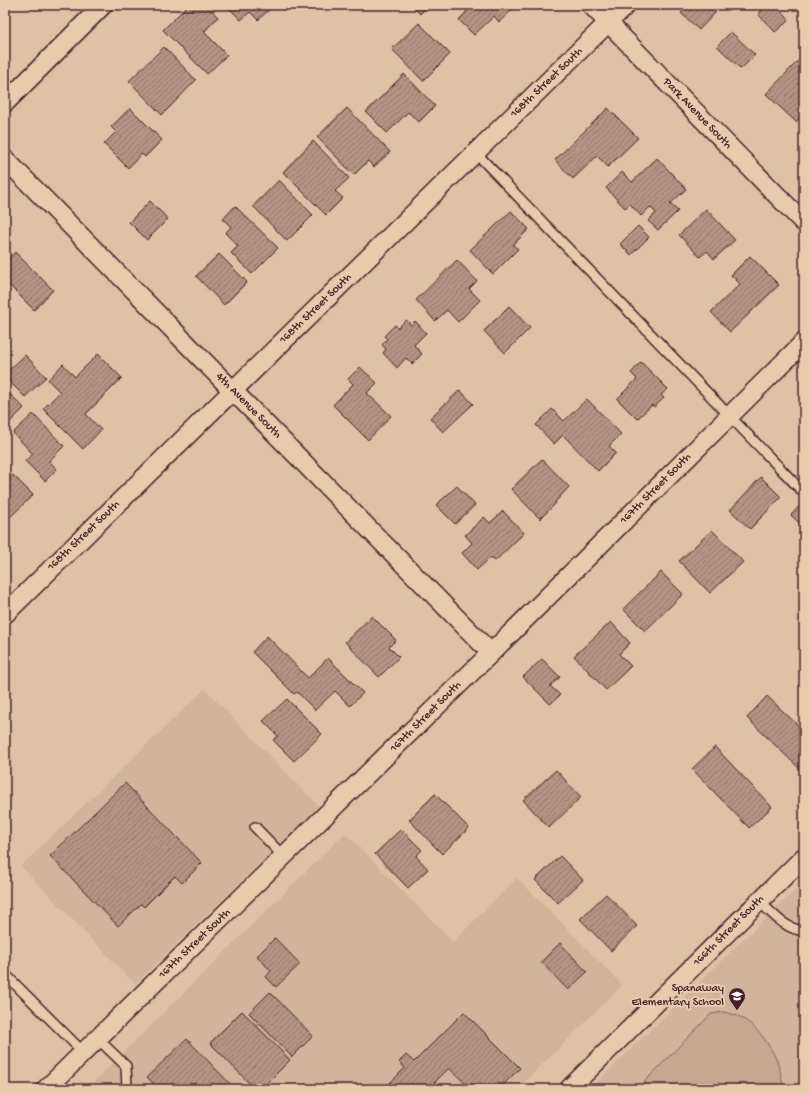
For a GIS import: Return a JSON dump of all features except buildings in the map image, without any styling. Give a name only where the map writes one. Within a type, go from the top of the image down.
[{"type":"street","points":[[5,103],[103,5]]},
{"type":"street","name":"Park Avenue South","points":[[591,5],[804,223]]},
{"type":"street","name":"168th Street South","points":[[5,614],[626,5]]},
{"type":"street","name":"4th Avenue South","points":[[5,159],[491,653]]},
{"type":"street","name":"167th Street South","points":[[46,1089],[284,857],[804,342]]},
{"type":"street","name":"166th Street South","points":[[569,1089],[804,858]]},
{"type":"lane","points":[[476,152],[729,417],[804,493]]},
{"type":"lane","points":[[255,827],[284,857]]},
{"type":"lane","points":[[760,902],[783,923],[793,929],[804,931]]},
{"type":"lane","points":[[5,974],[84,1053]]},
{"type":"lane","points":[[98,1039],[126,1066],[127,1089]]},
{"type":"shaded area","points":[[205,689],[319,807],[135,984],[21,866]]},
{"type":"shaded area","points":[[345,833],[453,942],[517,878],[622,985],[517,1089],[87,1089]]},
{"type":"shaded area","name":"Spanaway Elementary School","points":[[804,882],[804,1089],[590,1089],[750,933]]},
{"type":"shaded area","points":[[724,1012],[742,1018],[765,1039],[776,1058],[782,1079],[783,1089],[643,1089],[645,1081],[711,1014]]},
{"type":"place","name":"Spanaway Elementary School","points":[[737,1011]]}]
